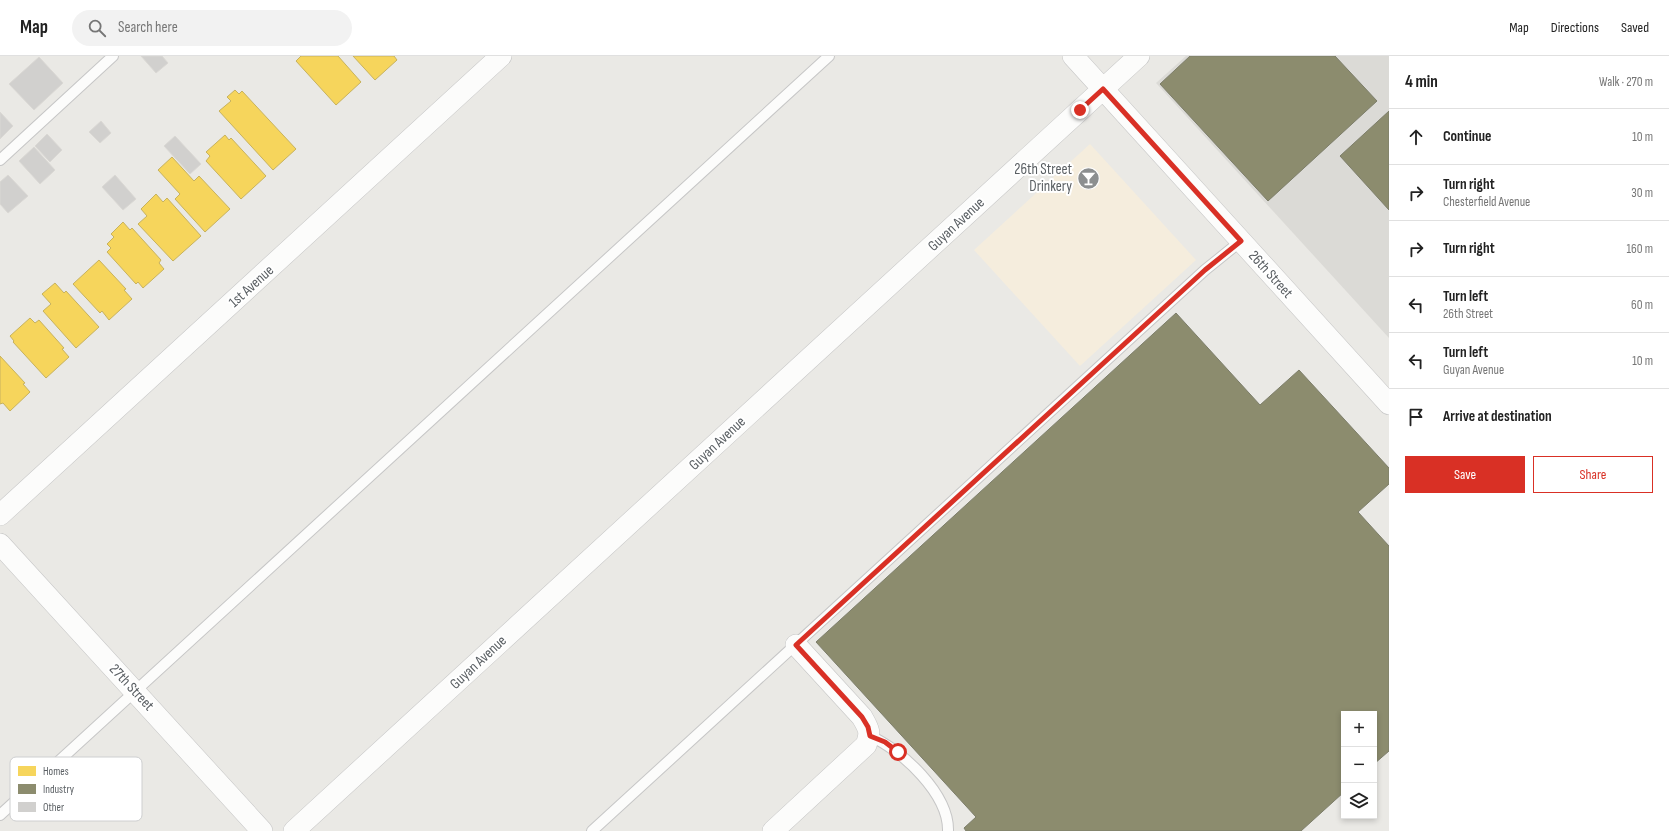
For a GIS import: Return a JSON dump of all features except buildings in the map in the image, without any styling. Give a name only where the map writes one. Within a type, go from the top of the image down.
[{"type":"street","name":"1st Avenue","points":[[0,515],[501,56]]},
{"type":"street","name":"26th Street","points":[[1073,56],[1389,404]]},
{"type":"street","name":"Guyan Avenue","points":[[294,831],[1139,56]]},
{"type":"street","name":"27th Street","points":[[0,544],[262,831]]},
{"type":"street","points":[[773,831],[866,745],[870,736],[868,727],[862,717],[796,645]]},
{"type":"lane","points":[[0,160],[113,56]]},
{"type":"lane","points":[[63,757],[829,56]]},
{"type":"lane","points":[[592,831],[1199,275],[1241,241]]},
{"type":"lane","points":[[870,736],[885,742],[898,752],[937,795],[948,820],[948,831]]},
{"type":"lane","points":[[0,815],[10,806]]},
{"type":"shaded area","points":[[1186,56],[1389,56],[1389,338],[1156,83]]},
{"type":"shaded area","points":[[1090,144],[1196,260],[1080,366],[974,250]]},
{"type":"place","name":"26th Street Drinkery","points":[[1088,178]]},
{"type":"route","points":[[898,752],[885,742],[870,736],[868,727],[862,717],[796,645],[1205,270],[1241,241],[1103,89],[1080,110]]}]
